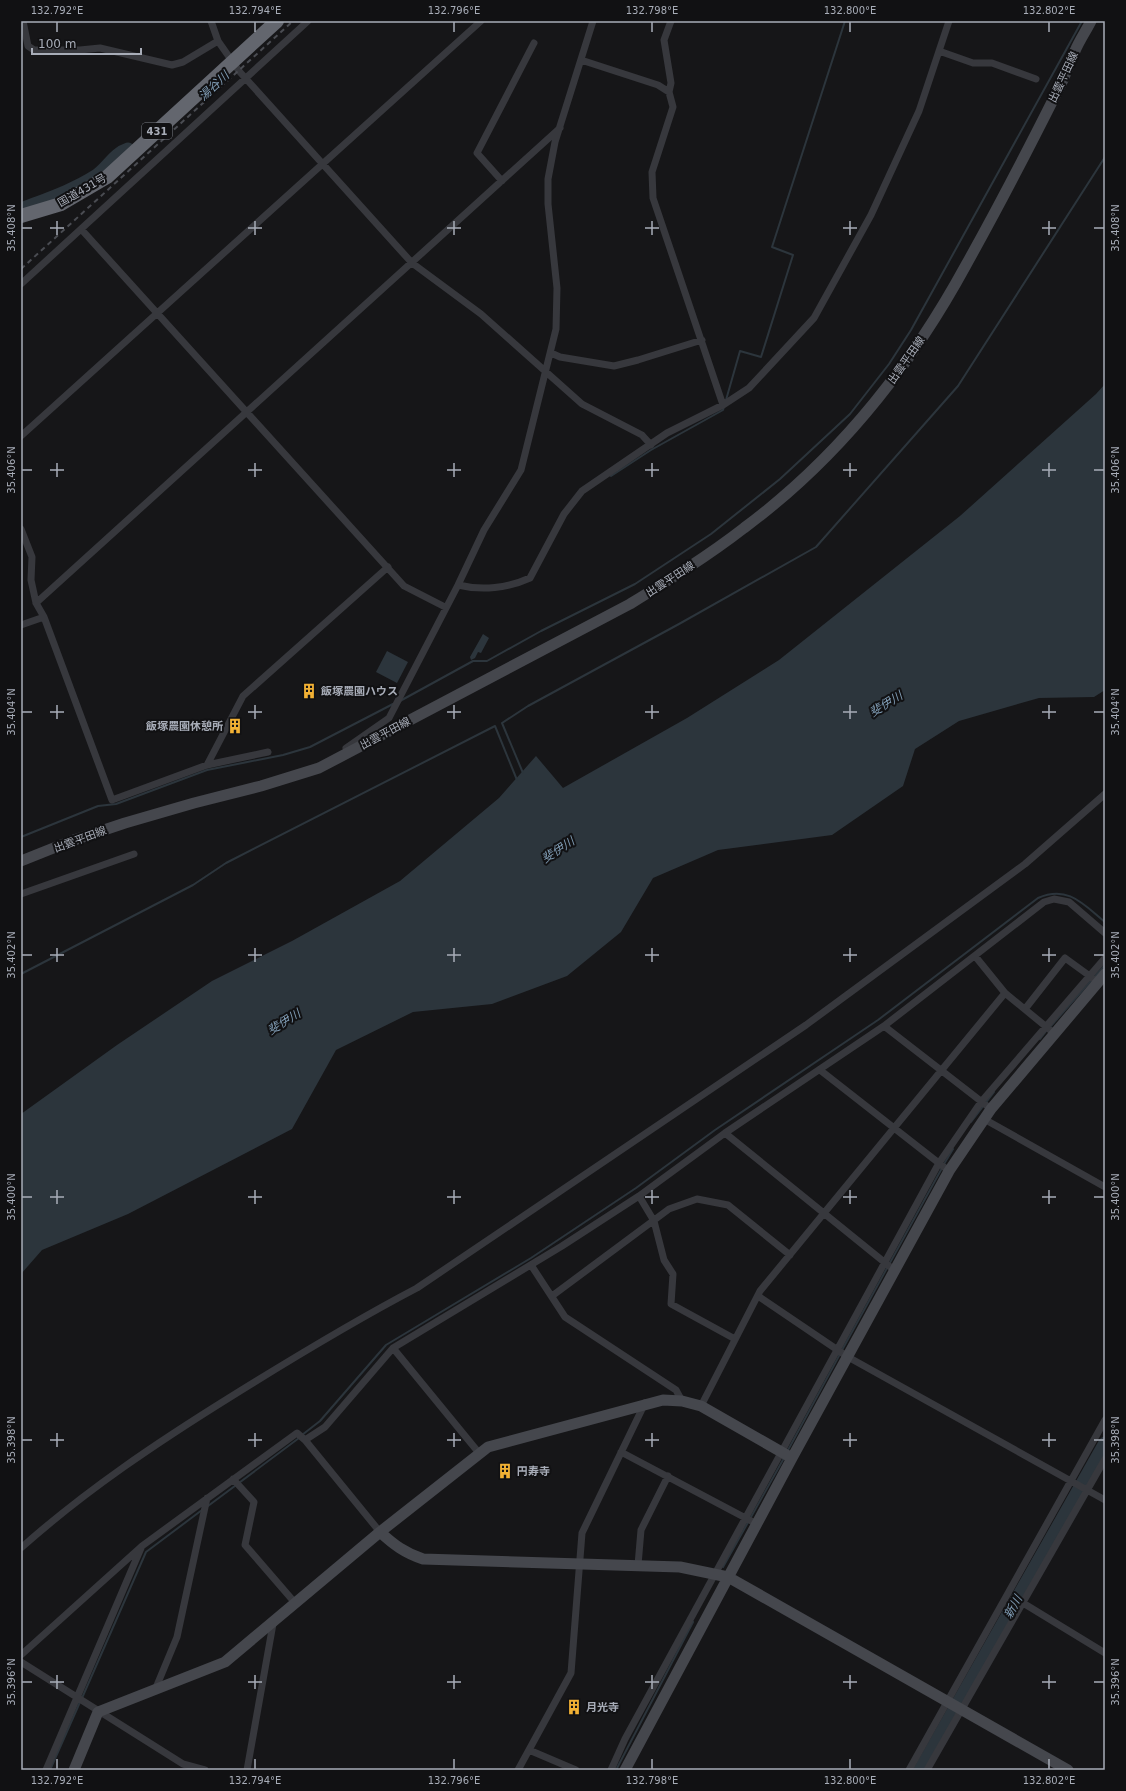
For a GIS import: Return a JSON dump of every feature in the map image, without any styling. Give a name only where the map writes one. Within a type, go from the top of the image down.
[{"type":"highway","name":"国道431号","points":[[21,216],[61,204],[107,177],[277,21]]},
{"type":"street","points":[[23,21],[28,46],[34,50],[80,50],[100,48],[172,65],[183,62],[218,41]]},
{"type":"street","points":[[211,21],[218,41],[246,78],[412,263],[481,314],[582,404],[642,435],[650,444]]},
{"type":"street","points":[[21,284],[308,21]]},
{"type":"street","points":[[21,436],[481,21]]},
{"type":"street","points":[[320,768],[326,761],[389,718],[445,607],[458,585],[484,530],[521,470],[545,372],[552,353],[556,329],[557,288],[548,204],[548,179],[555,142],[593,21]]},
{"type":"street","points":[[671,21],[664,40],[671,83],[669,92],[673,107],[652,172],[653,198],[723,405]]},
{"type":"street","points":[[458,585],[466,587],[506,587],[530,578],[564,514],[582,491],[667,433],[723,405],[749,388],[814,318],[871,215],[919,111],[949,21]]},
{"type":"street","name":"出雲平田線","points":[[21,861],[71,841],[125,823],[261,786],[320,768],[630,604],[667,581],[745,528],[780,499],[831,450],[873,405],[904,366],[966,266],[1061,84],[1075,49],[1091,21]]},
{"type":"street","points":[[502,181],[477,153],[534,43]]},
{"type":"street","points":[[939,51],[973,63],[992,63],[1036,79]]},
{"type":"street","points":[[581,60],[658,85],[669,92]]},
{"type":"street","points":[[36,603],[560,127]]},
{"type":"street","points":[[81,229],[404,586],[445,607]]},
{"type":"street","points":[[552,353],[560,357],[614,366],[702,340]]},
{"type":"street","points":[[21,529],[32,557],[31,580],[36,603],[44,617],[112,800],[207,765],[268,752]]},
{"type":"street","points":[[207,765],[243,696],[388,567]]},
{"type":"street","points":[[21,625],[44,617]]},
{"type":"street","points":[[21,1548],[89,1492],[136,1457],[313,1345],[417,1288],[806,1025],[1025,864],[1105,794]]},
{"type":"street","points":[[21,894],[134,854]]},
{"type":"street","points":[[305,1440],[325,1427],[393,1348],[531,1265],[639,1196],[725,1133],[884,1026],[1044,902],[1054,899],[1069,902],[1105,933]]},
{"type":"street","points":[[975,956],[1005,993],[1055,1034]]},
{"type":"street","points":[[1025,1009],[1065,958],[1097,977]]},
{"type":"street","points":[[611,1770],[625,1739],[728,1553],[838,1349],[984,1119],[1055,1034],[1097,977],[1105,958]]},
{"type":"street","points":[[625,1770],[670,1683],[848,1357],[939,1163],[981,1102],[1045,1026],[1097,977]]},
{"type":"street","points":[[701,1406],[758,1296],[1005,993]]},
{"type":"street","points":[[884,1026],[991,1110]]},
{"type":"street","points":[[820,1070],[950,1171]]},
{"type":"street","points":[[984,1119],[1105,1187]]},
{"type":"street","points":[[725,1133],[890,1266]]},
{"type":"street","points":[[639,1196],[654,1221],[664,1260],[673,1274],[671,1304],[735,1339]]},
{"type":"street","points":[[552,1296],[669,1209],[697,1199],[728,1205],[790,1255]]},
{"type":"street","points":[[531,1265],[565,1317],[676,1390],[682,1401]]},
{"type":"street","points":[[758,1296],[848,1357],[1105,1500]]},
{"type":"street","points":[[393,1348],[479,1453]]},
{"type":"street","points":[[74,1770],[98,1712],[225,1662],[380,1532],[488,1447],[646,1403],[663,1400],[682,1401],[701,1406],[792,1458]]},
{"type":"street","points":[[518,1770],[571,1673],[582,1533],[646,1403]]},
{"type":"street","points":[[909,1770],[1073,1483],[1105,1420]]},
{"type":"street","points":[[21,1655],[142,1546],[297,1433],[305,1440],[380,1532],[407,1554],[423,1559],[680,1567],[728,1577],[1068,1770]]},
{"type":"street","points":[[621,1452],[757,1524]]},
{"type":"street","points":[[927,1770],[1089,1490],[1105,1459]]},
{"type":"street","points":[[638,1565],[641,1530],[668,1476]]},
{"type":"street","points":[[233,1479],[254,1502],[244,1545],[296,1604]]},
{"type":"street","points":[[155,1690],[177,1637],[207,1498]]},
{"type":"street","points":[[46,1770],[142,1546]]},
{"type":"street","points":[[728,1553],[738,1559]]},
{"type":"street","points":[[1022,1604],[1105,1652]]},
{"type":"street","points":[[694,1615],[704,1621]]},
{"type":"street","points":[[247,1770],[272,1624]]},
{"type":"street","points":[[21,1662],[98,1712],[183,1764],[205,1770]]},
{"type":"street","points":[[660,1677],[670,1683]]},
{"type":"street","points":[[652,1692],[663,1697]]},
{"type":"street","points":[[625,1739],[638,1744]]},
{"type":"street","points":[[529,1750],[576,1770]]},
{"type":"water","name":"斐伊川","points":[[1105,384],[1105,690],[1094,697],[1039,698],[959,721],[915,749],[903,786],[832,835],[718,850],[653,878],[621,932],[567,976],[492,1004],[413,1012],[336,1050],[292,1129],[128,1214],[42,1250],[21,1274],[21,1114],[117,1045],[212,981],[292,941],[400,881],[499,798],[536,756],[563,788],[687,718],[779,660],[960,516],[1096,394]]},
{"type":"water","points":[[483,634],[489,638],[481,653],[478,652],[475,658],[471,660],[470,657]]},
{"type":"water","points":[[387,651],[408,662],[397,683],[376,672]]},
{"type":"waterway","points":[[726,400],[740,351],[761,357],[793,255],[772,247],[845,21]]},
{"type":"waterway","points":[[400,701],[473,661],[487,661],[541,631],[635,584],[711,534],[780,479],[850,414],[889,364],[911,330],[1082,21]]},
{"type":"waterway","name":"湯谷川","points":[[21,209],[60,194],[97,175],[115,157],[128,149]]},
{"type":"waterway","points":[[523,773],[502,723],[528,706],[816,547],[958,386],[1105,157]]},
{"type":"waterway","points":[[611,476],[651,450],[723,410],[724,406]]},
{"type":"waterway","points":[[21,837],[98,806],[116,804],[207,770],[283,755],[310,747],[393,704]]},
{"type":"waterway","points":[[21,974],[193,885],[226,863],[495,726],[517,780]]},
{"type":"waterway","points":[[302,1435],[320,1421],[386,1345],[531,1258],[636,1188],[715,1130],[878,1020],[1038,898],[1058,894],[1067,895],[1082,903],[1105,922]]},
{"type":"waterway","points":[[1050,1027],[1105,965]]},
{"type":"waterway","points":[[1040,1039],[1047,1030]]},
{"type":"waterway","points":[[971,1122],[994,1092]]},
{"type":"waterway","points":[[944,1164],[953,1149]]},
{"type":"waterway","points":[[842,1350],[942,1168]]},
{"type":"waterway","points":[[788,1450],[840,1354]]},
{"type":"waterway","points":[[208,1506],[299,1438]]},
{"type":"waterway","name":"新川","points":[[920,1770],[1105,1443]]},
{"type":"waterway","points":[[723,1567],[784,1458]]},
{"type":"waterway","points":[[82,1698],[146,1552],[202,1510]]},
{"type":"waterway","points":[[616,1770],[693,1622]]},
{"type":"waterway","points":[[50,1770],[80,1702]]},
{"type":"railway","points":[[21,269],[293,21]]},
{"type":"place","name":"飯塚農園ハウス","points":[[309,691]]},
{"type":"place","name":"飯塚農園休憩所","points":[[235,726]]},
{"type":"place","name":"円寿寺","points":[[505,1471]]},
{"type":"place","name":"月光寺","points":[[574,1707]]}]
